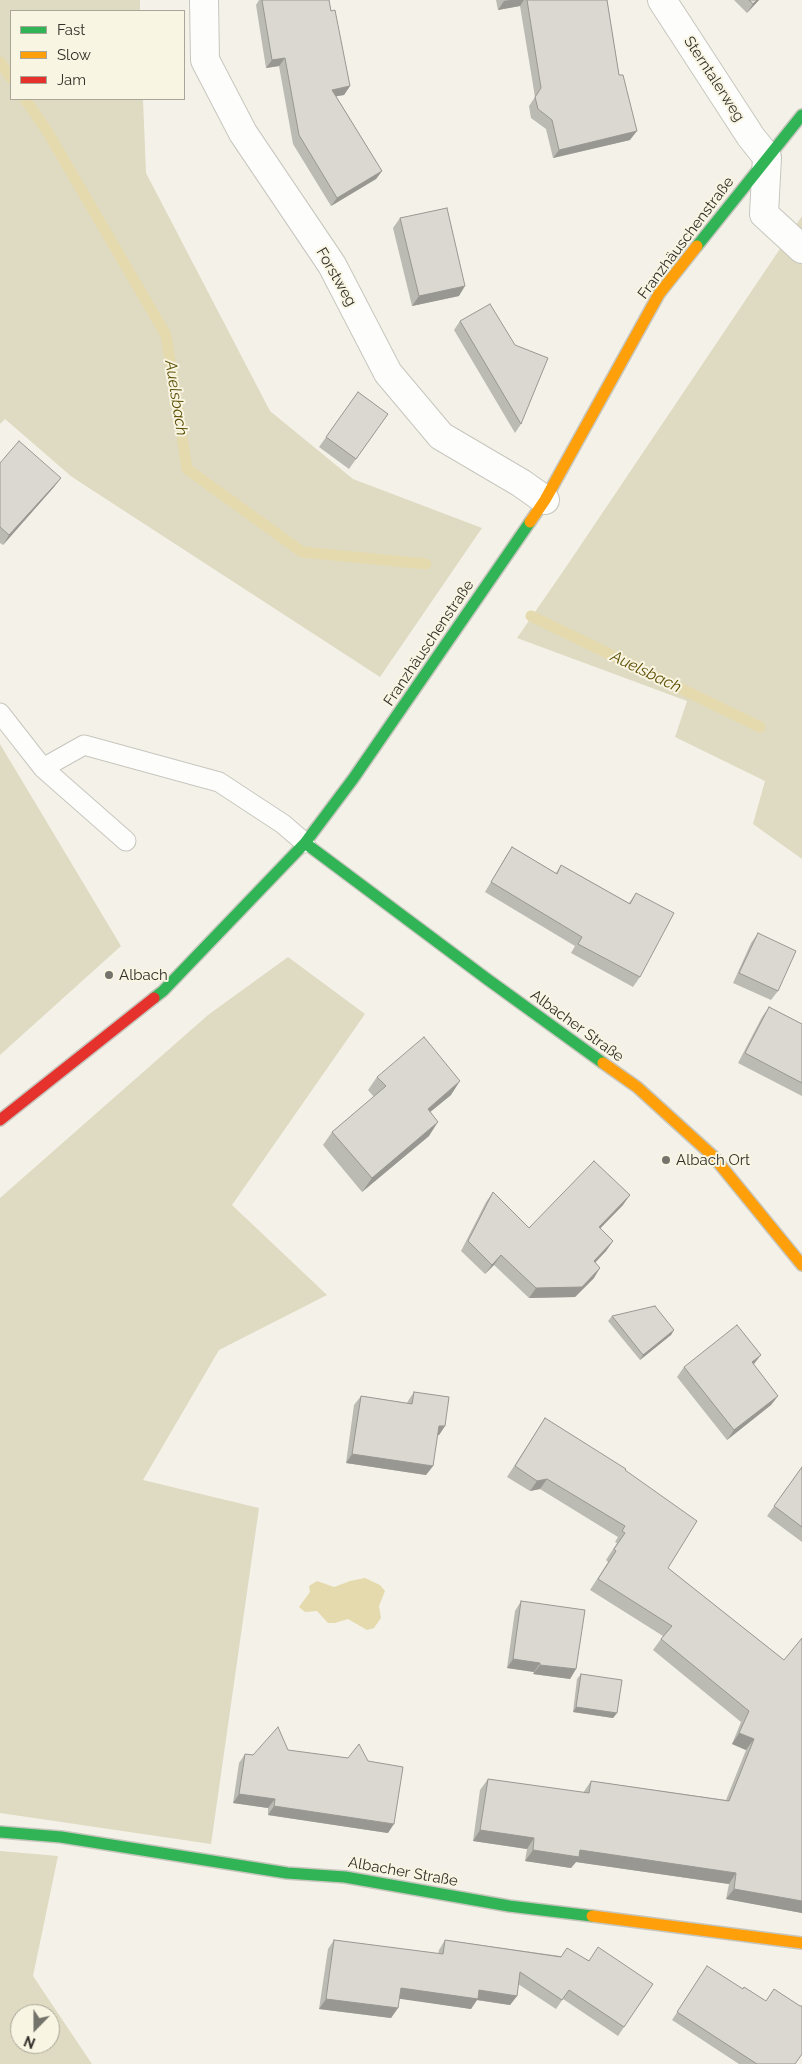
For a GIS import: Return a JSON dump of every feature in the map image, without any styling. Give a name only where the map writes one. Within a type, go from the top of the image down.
[{"type":"street","name":"Forstweg","points":[[204,0],[205,60],[243,133],[332,265],[388,372],[441,436],[520,482],[545,500]]},
{"type":"street","name":"Sterntalerweg","points":[[662,0],[751,137],[767,157]]},
{"type":"street","name":"Franzhäuschenstraße","points":[[0,1120],[162,991],[305,843],[353,779],[545,500],[659,294],[802,115]]},
{"type":"street","points":[[767,157],[764,214],[802,249]]},
{"type":"street","name":"Albacher Straße","points":[[305,843],[487,979],[637,1086],[713,1156],[802,1265]]},
{"type":"street","name":"Albacher Straße","points":[[0,1832],[61,1837],[287,1873],[345,1877],[509,1906],[802,1943]]},
{"type":"lane","points":[[0,713],[43,768],[126,841]]},
{"type":"lane","points":[[43,768],[84,744],[219,782],[283,824],[305,843]]},
{"type":"shaded area","points":[[0,0],[140,0],[140,10],[10,10],[10,100],[143,100],[146,173],[270,411],[353,479],[482,528],[380,677],[72,477],[5,419],[0,424]]},
{"type":"shaded area","points":[[802,216],[802,859],[753,824],[765,781],[675,737],[687,701],[517,638]]},
{"type":"shaded area","points":[[0,744],[121,946],[0,1055]]},
{"type":"shaded area","points":[[288,957],[365,1014],[232,1205],[327,1295],[219,1350],[143,1480],[259,1508],[211,1844],[0,1813],[0,1198],[208,1015]]},
{"type":"shaded area","points":[[365,1578],[380,1585],[385,1591],[379,1606],[381,1618],[374,1628],[367,1630],[348,1619],[328,1623],[317,1611],[305,1612],[299,1607],[310,1592],[309,1586],[317,1581],[334,1587]]},
{"type":"shaded area","points":[[0,1851],[58,1856],[33,1976],[52,2004],[10,2004],[10,2054],[60,2054],[60,2016],[92,2064],[0,2064]]},
{"type":"building","points":[[262,0],[329,0],[331,11],[335,10],[350,86],[332,90],[382,171],[337,198],[299,135],[285,58],[272,60]]},
{"type":"building","points":[[527,0],[607,0],[619,75],[623,75],[637,131],[559,150],[552,120],[538,109],[535,97],[541,88]]},
{"type":"building","points":[[749,0],[757,0],[753,4]]},
{"type":"building","points":[[447,208],[465,286],[419,296],[400,218]]},
{"type":"building","points":[[490,304],[515,345],[548,358],[521,424],[460,321]]},
{"type":"building","points":[[358,392],[388,414],[356,459],[326,437]]},
{"type":"building","points":[[19,441],[61,478],[9,535],[0,527],[0,463]]},
{"type":"building","points":[[512,847],[557,874],[561,865],[630,904],[636,893],[674,913],[640,977],[578,944],[582,937],[491,882]]},
{"type":"building","points":[[758,933],[796,951],[778,991],[739,973]]},
{"type":"building","points":[[769,1007],[802,1024],[802,1083],[745,1053]]},
{"type":"building","points":[[424,1037],[460,1081],[428,1109],[438,1122],[372,1178],[332,1132],[386,1086],[377,1077]]},
{"type":"building","points":[[594,1161],[630,1195],[599,1227],[613,1241],[594,1261],[600,1268],[582,1287],[536,1288],[501,1255],[492,1265],[468,1241],[493,1192],[529,1228]]},
{"type":"building","points":[[655,1306],[674,1330],[643,1355],[612,1316]]},
{"type":"building","points":[[737,1325],[761,1355],[752,1362],[778,1396],[734,1430],[684,1367]]},
{"type":"building","points":[[414,1392],[449,1397],[445,1426],[439,1426],[433,1466],[352,1454],[361,1396],[412,1404]]},
{"type":"building","points":[[545,1418],[626,1469],[697,1521],[668,1568],[784,1660],[802,1638],[802,1901],[734,1889],[736,1873],[580,1850],[579,1857],[533,1850],[534,1838],[480,1830],[488,1779],[589,1793],[591,1781],[729,1801],[754,1739],[739,1733],[749,1711],[661,1639],[672,1626],[598,1579],[616,1551],[614,1549],[625,1533],[622,1531],[625,1526],[547,1479],[537,1481],[515,1466]]},
{"type":"building","points":[[802,1467],[802,1527],[774,1506]]},
{"type":"building","points":[[521,1601],[585,1610],[576,1669],[540,1665],[540,1663],[513,1659]]},
{"type":"building","points":[[581,1674],[622,1680],[617,1713],[576,1707]]},
{"type":"building","points":[[278,1727],[288,1750],[348,1758],[359,1744],[368,1761],[403,1767],[394,1824],[274,1806],[275,1799],[239,1794],[245,1754],[253,1755]]},
{"type":"building","points":[[334,1940],[443,1954],[445,1940],[561,1957],[567,1948],[589,1961],[598,1947],[653,1984],[624,2027],[569,1990],[562,2000],[520,1972],[517,1996],[479,1990],[478,1999],[401,1988],[398,2008],[326,1999]]},
{"type":"building","points":[[707,1966],[766,2001],[774,1989],[802,2006],[802,2054],[795,2064],[757,2064],[677,2012]]},
{"type":"waterway","name":"Auelsbach","points":[[0,62],[10,77]]},
{"type":"waterway","name":"Auelsbach","points":[[26,100],[47,131],[166,335],[187,469],[302,552],[426,564]]},
{"type":"waterway","name":"Auelsbach","points":[[531,616],[760,727]]},
{"type":"traffic: fast","points":[[697,246],[802,115]]},
{"type":"traffic: fast","points":[[154,998],[163,991],[305,843],[353,779],[530,522]]},
{"type":"traffic: fast","points":[[305,843],[603,1063]]},
{"type":"traffic: fast","points":[[0,1832],[61,1837],[287,1873],[345,1877],[509,1906],[592,1916]]},
{"type":"traffic: slow","points":[[530,522],[545,500],[659,294],[697,246]]},
{"type":"traffic: slow","points":[[603,1063],[637,1087],[713,1156],[802,1265]]},
{"type":"traffic: slow","points":[[592,1916],[802,1943]]},
{"type":"traffic: jam","points":[[0,1120],[154,998]]},
{"type":"place","name":"Albach","points":[[109,975]]},
{"type":"place","name":"Albach Ort","points":[[666,1160]]}]
